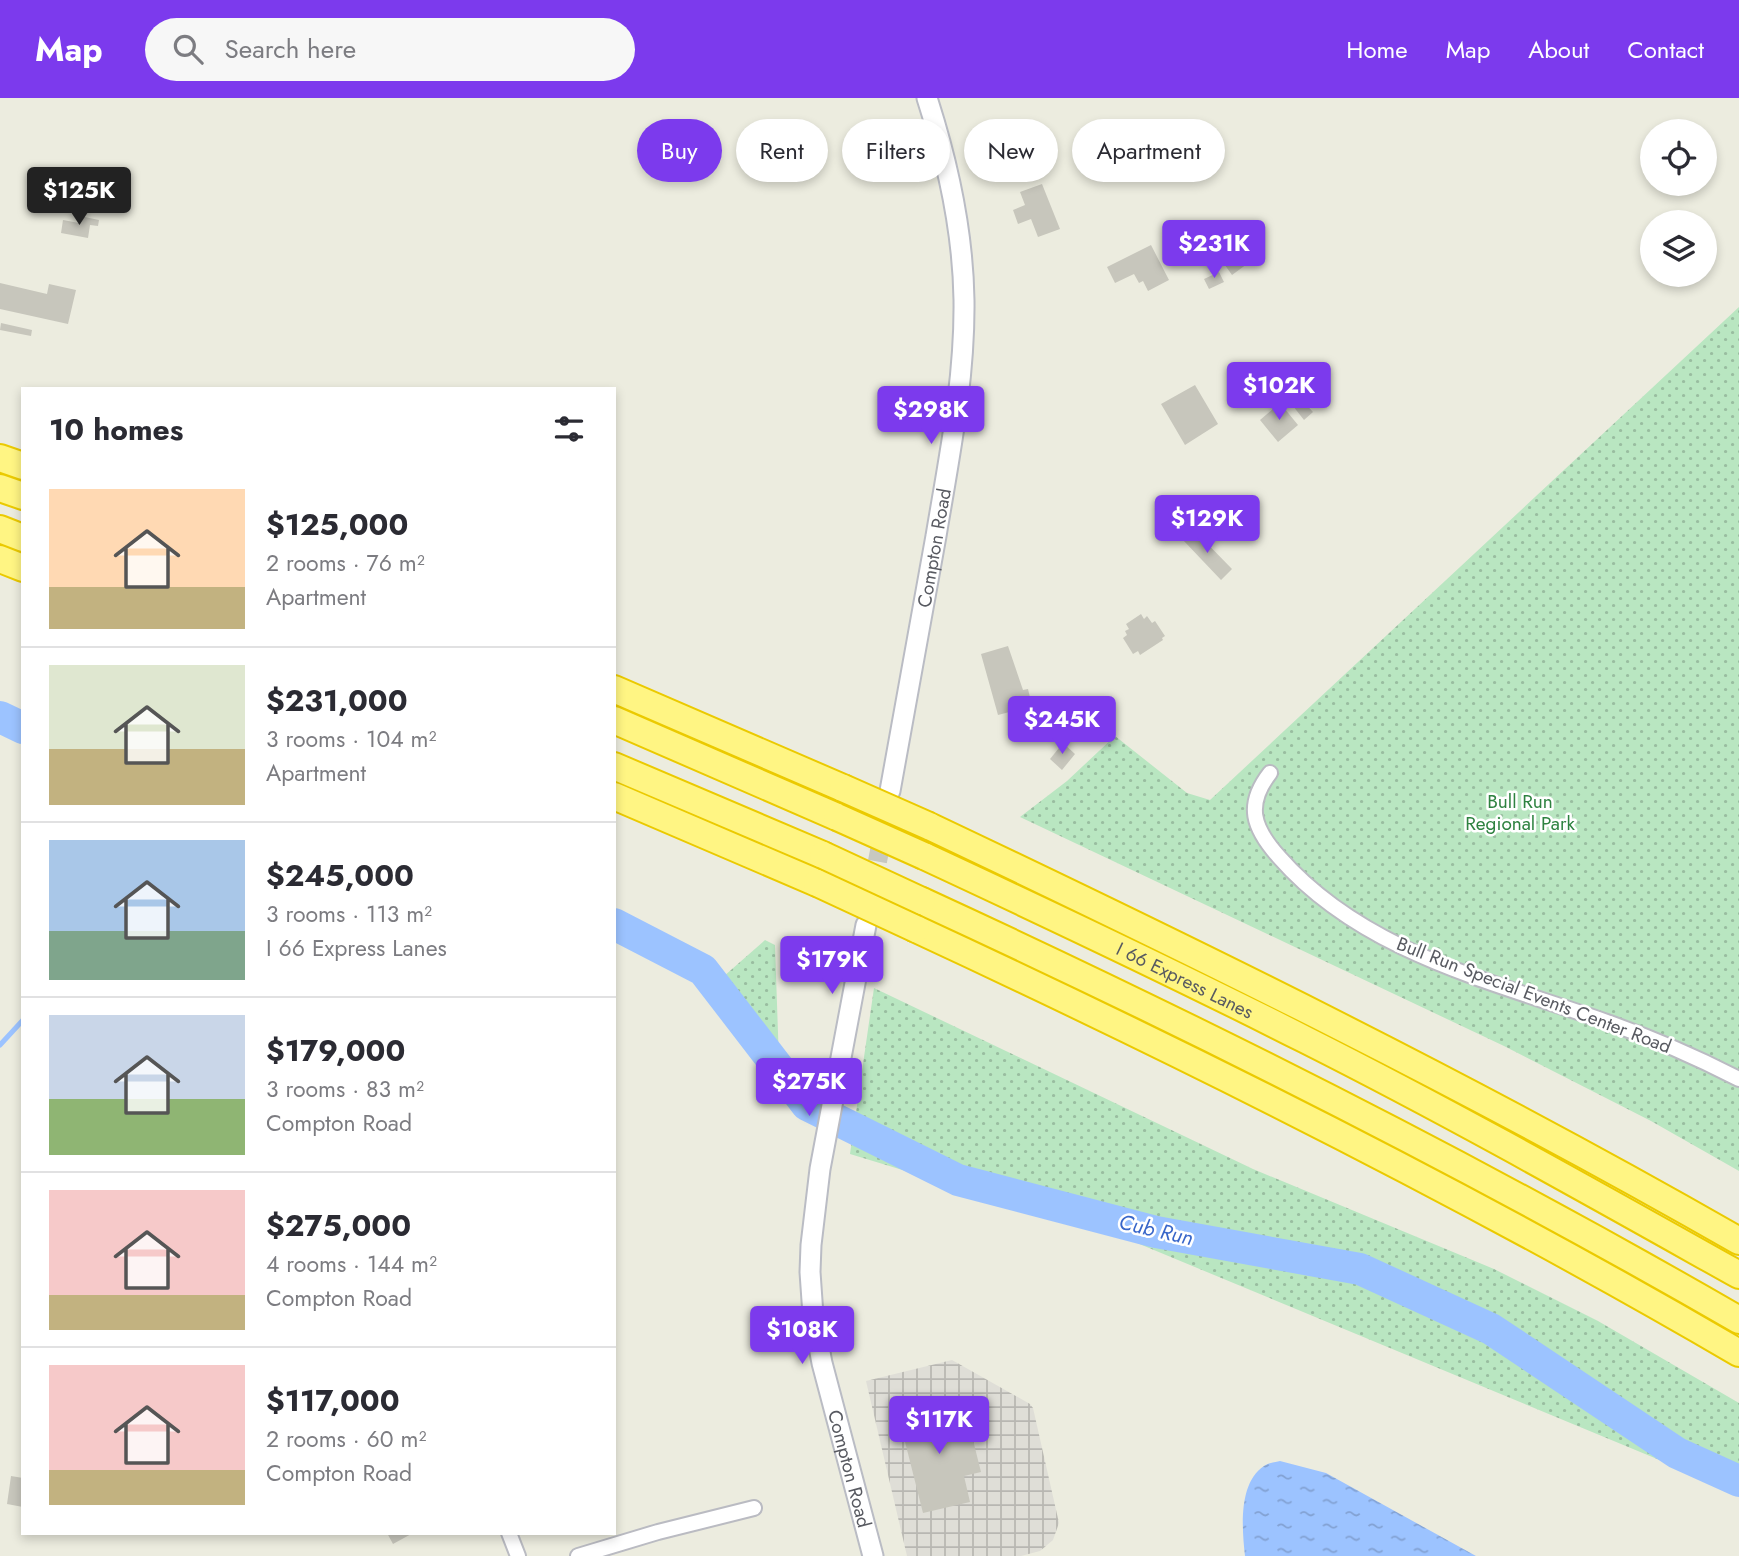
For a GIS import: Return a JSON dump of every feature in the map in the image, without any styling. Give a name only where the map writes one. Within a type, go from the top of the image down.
[{"type":"highway","points":[[0,457],[21,465]]},
{"type":"highway","points":[[0,488],[21,495]]},
{"type":"highway","points":[[0,529],[21,537]]},
{"type":"highway","points":[[0,559],[21,567]]},
{"type":"highway","points":[[616,690],[929,826],[1276,993],[1588,1157],[1739,1241]]},
{"type":"highway","name":"I 66 Express Lanes","points":[[616,721],[924,856],[1307,1040],[1461,1121],[1739,1275]]},
{"type":"highway","points":[[616,767],[823,855],[1077,974],[1371,1121],[1539,1209],[1739,1320]]},
{"type":"highway","points":[[616,797],[817,883],[1083,1006],[1308,1118],[1603,1275],[1739,1353]]},
{"type":"street","name":"Compton Road","points":[[890,791],[948,467],[962,358],[964,299],[961,246],[940,140],[926,98]]},
{"type":"street","name":"Bull Run Special Events Center Road","points":[[1270,773],[1258,790],[1254,816],[1256,823],[1272,850],[1294,874],[1342,914],[1402,947],[1444,966],[1637,1033],[1739,1079]]},
{"type":"street","name":"Compton Road","points":[[866,925],[820,1169],[811,1245],[813,1315],[822,1363],[873,1556]]},
{"type":"street","points":[[578,1556],[658,1532],[754,1508]]},
{"type":"street","points":[[510,1535],[519,1556]]},
{"type":"shaded area","points":[[952,1360],[1033,1408],[1059,1523],[1053,1540],[1040,1551],[1021,1556],[907,1556],[866,1381]]},
{"type":"green space","name":"Bull Run Regional Park","points":[[1739,307],[1739,1171],[1651,1121],[1504,1046],[1020,817],[1067,781],[1115,736],[1187,793],[1210,800]]},
{"type":"green space","points":[[765,940],[775,945],[779,1062],[707,991]]},
{"type":"green space","points":[[874,988],[1253,1169],[1494,1269],[1598,1321],[1739,1403],[1739,1493],[1125,1238],[850,1154]]},
{"type":"water","points":[[1280,1461],[1326,1473],[1476,1556],[1245,1556],[1244,1507],[1250,1483],[1264,1466]]},
{"type":"building","points":[[1042,184],[1060,229],[1038,237],[1031,219],[1018,224],[1013,210],[1025,205],[1020,192]]},
{"type":"building","points":[[80,216],[99,220],[98,226],[90,225],[88,238],[61,233],[63,220],[79,223]]},
{"type":"building","points":[[1151,245],[1169,280],[1148,291],[1143,281],[1139,283],[1134,274],[1115,283],[1107,267]]},
{"type":"building","points":[[1235,247],[1247,264],[1232,275],[1220,258]]},
{"type":"building","points":[[1219,272],[1224,282],[1209,289],[1204,279]]},
{"type":"building","points":[[0,283],[47,294],[49,284],[76,290],[68,324],[0,309]]},
{"type":"building","points":[[1,323],[32,330],[31,336],[0,330]]},
{"type":"building","points":[[1195,385],[1218,424],[1185,445],[1161,404]]},
{"type":"building","points":[[1301,399],[1313,412],[1304,420],[1293,406]]},
{"type":"building","points":[[1280,403],[1298,425],[1278,442],[1260,420]]},
{"type":"building","points":[[1193,529],[1232,569],[1221,580],[1183,540]]},
{"type":"building","points":[[1141,614],[1144,619],[1147,616],[1152,623],[1155,621],[1165,636],[1140,655],[1138,651],[1133,654],[1123,638],[1127,635],[1125,631],[1129,629],[1126,624]]},
{"type":"building","points":[[1008,646],[1023,690],[1028,689],[1032,706],[998,715],[981,654]]},
{"type":"building","points":[[1063,743],[1075,754],[1062,770],[1050,759]]},
{"type":"building","points":[[946,1402],[952,1428],[969,1424],[981,1472],[964,1476],[970,1502],[923,1513],[898,1414]]},
{"type":"building","points":[[11,1476],[21,1478],[21,1507],[7,1504]]},
{"type":"building","points":[[388,1535],[409,1535],[393,1544]]},
{"type":"waterway","name":"Cub Run","points":[[0,717],[21,727]]},
{"type":"waterway","name":"Cub Run","points":[[616,925],[703,970],[807,1105],[958,1180],[1156,1232],[1360,1269],[1491,1329],[1677,1453],[1739,1481]]},
{"type":"waterway","points":[[0,1045],[21,1022]]},
{"type":"tunnel","points":[[872,890],[890,796]]}]
